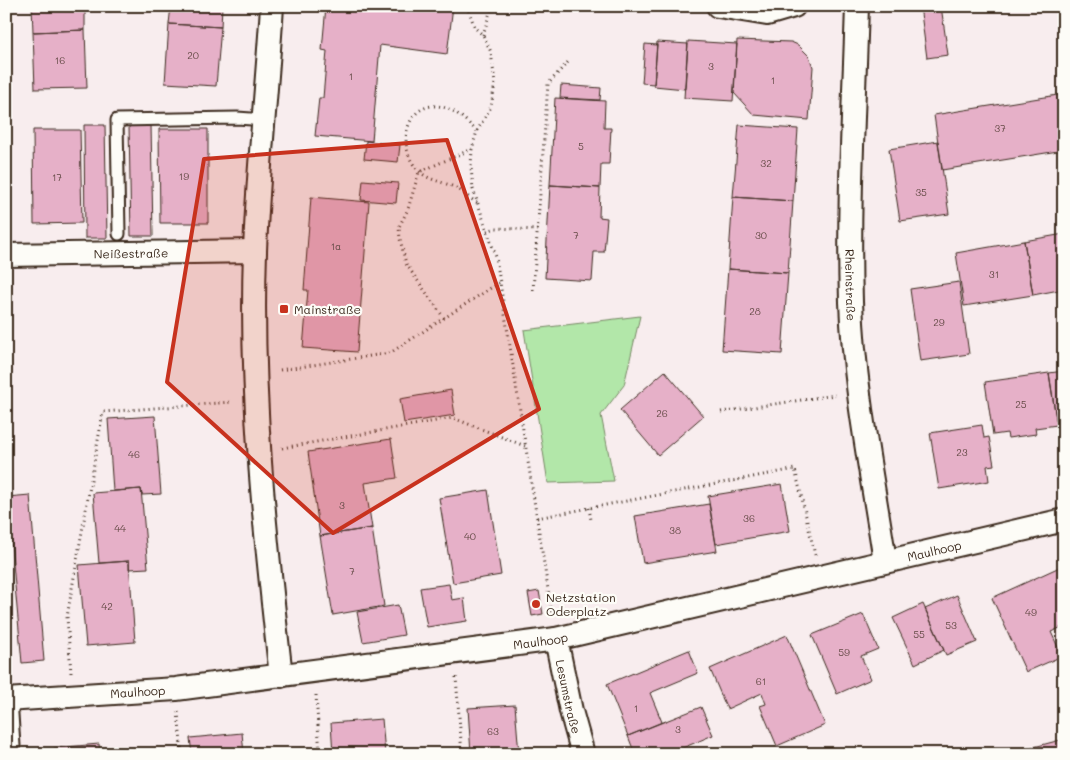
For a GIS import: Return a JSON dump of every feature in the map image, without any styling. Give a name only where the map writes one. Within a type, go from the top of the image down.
[{"type":"street","points":[[272,6],[255,251],[256,404],[268,556],[281,676]]},
{"type":"street","points":[[718,6],[767,14],[794,6]]},
{"type":"street","name":"Rheinstraße","points":[[857,6],[850,212],[851,303],[858,392],[886,561]]},
{"type":"street","name":"Neißestraße","points":[[6,255],[255,251]]},
{"type":"street","name":"Maulhoop","points":[[6,700],[176,689],[556,639],[1064,520]]},
{"type":"street","name":"Lesumstraße","points":[[556,639],[571,711],[583,754]]},
{"type":"street","points":[[6,706],[9,754]]},
{"type":"lane","points":[[119,234],[117,120],[236,118],[264,120]]},
{"type":"path","points":[[467,6],[475,28],[483,35],[491,52],[495,83],[491,107],[477,132],[472,149],[471,167],[478,203],[496,257],[556,639]]},
{"type":"path","points":[[483,35],[492,6]]},
{"type":"path","points":[[533,290],[548,84],[568,62]]},
{"type":"path","points":[[477,132],[461,116],[450,109],[428,108],[417,112],[407,128],[405,141],[408,155],[419,172],[456,188],[478,203]]},
{"type":"path","points":[[444,318],[406,264],[399,227],[408,209],[419,172],[472,149]]},
{"type":"path","points":[[487,231],[496,228],[537,230]]},
{"type":"path","points":[[278,370],[390,352],[500,282]]},
{"type":"path","points":[[720,412],[858,392]]},
{"type":"path","points":[[73,696],[67,617],[103,412],[225,401],[256,404]]},
{"type":"path","points":[[280,449],[452,418],[526,447]]},
{"type":"path","points":[[537,518],[795,469],[820,576]]},
{"type":"path","points":[[589,508],[591,520]]},
{"type":"path","points":[[454,653],[462,754]]},
{"type":"path","points":[[176,689],[182,754]]},
{"type":"path","points":[[316,694],[320,754]]},
{"type":"highlighted area","points":[[447,140],[539,409],[333,533],[167,382],[204,159]]},
{"type":"green space","points":[[640,316],[624,385],[601,415],[614,481],[548,483],[524,330]]},
{"type":"building","points":[[32,6],[85,6],[85,30],[33,32]]},
{"type":"building","points":[[171,6],[222,6],[221,27],[169,24]]},
{"type":"building","points":[[326,6],[453,6],[447,54],[380,45],[372,141],[315,136],[319,98],[323,98],[327,51],[322,50]]},
{"type":"building","points":[[920,6],[941,6],[948,55],[927,58]]},
{"type":"building","points":[[169,24],[221,27],[216,86],[165,83]]},
{"type":"building","points":[[85,30],[87,88],[35,89],[33,32]]},
{"type":"building","points":[[737,40],[791,42],[798,45],[809,56],[813,67],[809,120],[754,115],[734,93]]},
{"type":"building","points":[[688,41],[737,44],[733,101],[684,98]]},
{"type":"building","points":[[657,42],[688,44],[685,89],[654,86]]},
{"type":"building","points":[[645,44],[657,45],[654,84],[642,83]]},
{"type":"building","points":[[561,85],[601,88],[600,100],[560,98]]},
{"type":"building","points":[[1064,94],[1064,150],[942,170],[934,115]]},
{"type":"building","points":[[555,98],[605,101],[604,128],[611,128],[609,164],[601,164],[600,188],[550,185]]},
{"type":"building","points":[[84,125],[105,125],[107,238],[85,238]]},
{"type":"building","points":[[129,125],[151,125],[153,236],[131,236]]},
{"type":"building","points":[[739,125],[798,129],[793,201],[733,197]]},
{"type":"building","points":[[159,129],[208,129],[208,223],[160,223]]},
{"type":"building","points":[[33,130],[80,130],[82,223],[34,224]]},
{"type":"building","points":[[366,141],[400,145],[398,162],[364,159]]},
{"type":"building","points":[[938,141],[949,214],[900,221],[889,149]]},
{"type":"building","points":[[363,180],[398,183],[396,203],[361,200]]},
{"type":"building","points":[[550,185],[600,188],[599,217],[607,218],[604,252],[594,252],[592,281],[545,278]]},
{"type":"building","points":[[311,197],[369,202],[357,352],[303,348],[308,290],[304,290]]},
{"type":"building","points":[[733,197],[793,201],[788,273],[728,269]]},
{"type":"building","points":[[1064,234],[1064,289],[1033,295],[1024,241]]},
{"type":"building","points":[[1024,241],[1033,295],[964,306],[956,253]]},
{"type":"building","points":[[728,269],[788,273],[782,354],[722,350]]},
{"type":"building","points":[[959,282],[969,354],[920,361],[910,289]]},
{"type":"building","points":[[665,371],[703,416],[658,455],[620,410]]},
{"type":"building","points":[[1064,371],[1064,424],[1057,425],[1049,373]]},
{"type":"building","points":[[1049,373],[1057,425],[1035,428],[1036,434],[1008,438],[1007,433],[993,435],[985,382]]},
{"type":"building","points":[[451,390],[455,415],[404,423],[400,399]]},
{"type":"building","points":[[155,416],[161,494],[142,495],[141,489],[113,491],[108,419]]},
{"type":"building","points":[[982,425],[984,438],[989,437],[994,465],[987,466],[989,481],[939,489],[930,433]]},
{"type":"building","points":[[391,439],[397,478],[365,483],[372,528],[320,536],[308,452]]},
{"type":"building","points":[[782,484],[790,531],[716,544],[708,496]]},
{"type":"building","points":[[141,489],[148,568],[129,569],[129,561],[99,563],[93,493]]},
{"type":"building","points":[[488,490],[501,575],[453,583],[439,498]]},
{"type":"building","points":[[30,495],[44,661],[22,663],[7,497]]},
{"type":"building","points":[[709,504],[717,551],[643,563],[635,516]]},
{"type":"building","points":[[372,528],[384,606],[333,615],[320,536]]},
{"type":"building","points":[[129,561],[135,642],[86,646],[79,565]]},
{"type":"building","points":[[1064,565],[1064,626],[1051,632],[1062,656],[1026,672],[992,598]]},
{"type":"building","points":[[449,584],[452,600],[464,598],[467,621],[427,627],[420,588]]},
{"type":"building","name":"Netzstation Oderplatz","points":[[539,591],[543,614],[532,616],[528,593]]},
{"type":"building","points":[[957,595],[977,642],[946,655],[925,609]]},
{"type":"building","points":[[923,604],[944,650],[915,664],[893,618]]},
{"type":"building","points":[[398,605],[404,635],[363,642],[357,612]]},
{"type":"building","points":[[863,614],[878,649],[861,656],[871,679],[837,694],[812,635]]},
{"type":"building","points":[[787,635],[825,725],[777,746],[760,706],[766,704],[762,693],[727,709],[710,669]]},
{"type":"building","points":[[689,650],[698,673],[650,693],[662,722],[628,736],[607,684]]},
{"type":"building","points":[[515,705],[519,754],[471,754],[468,708]]},
{"type":"building","points":[[701,707],[713,735],[678,750],[680,754],[635,754],[628,736]]},
{"type":"building","points":[[382,719],[385,754],[333,754],[331,723]]},
{"type":"building","points":[[242,733],[244,754],[192,754],[190,738]]},
{"type":"building","points":[[1064,739],[1064,754],[1008,754]]},
{"type":"building","points":[[99,744],[100,754],[54,754],[54,748]]},
{"type":"place","name":"Mainstraße","points":[[284,309]]},
{"type":"place","name":"Netzstation Oderplatz","points":[[536,604]]}]
